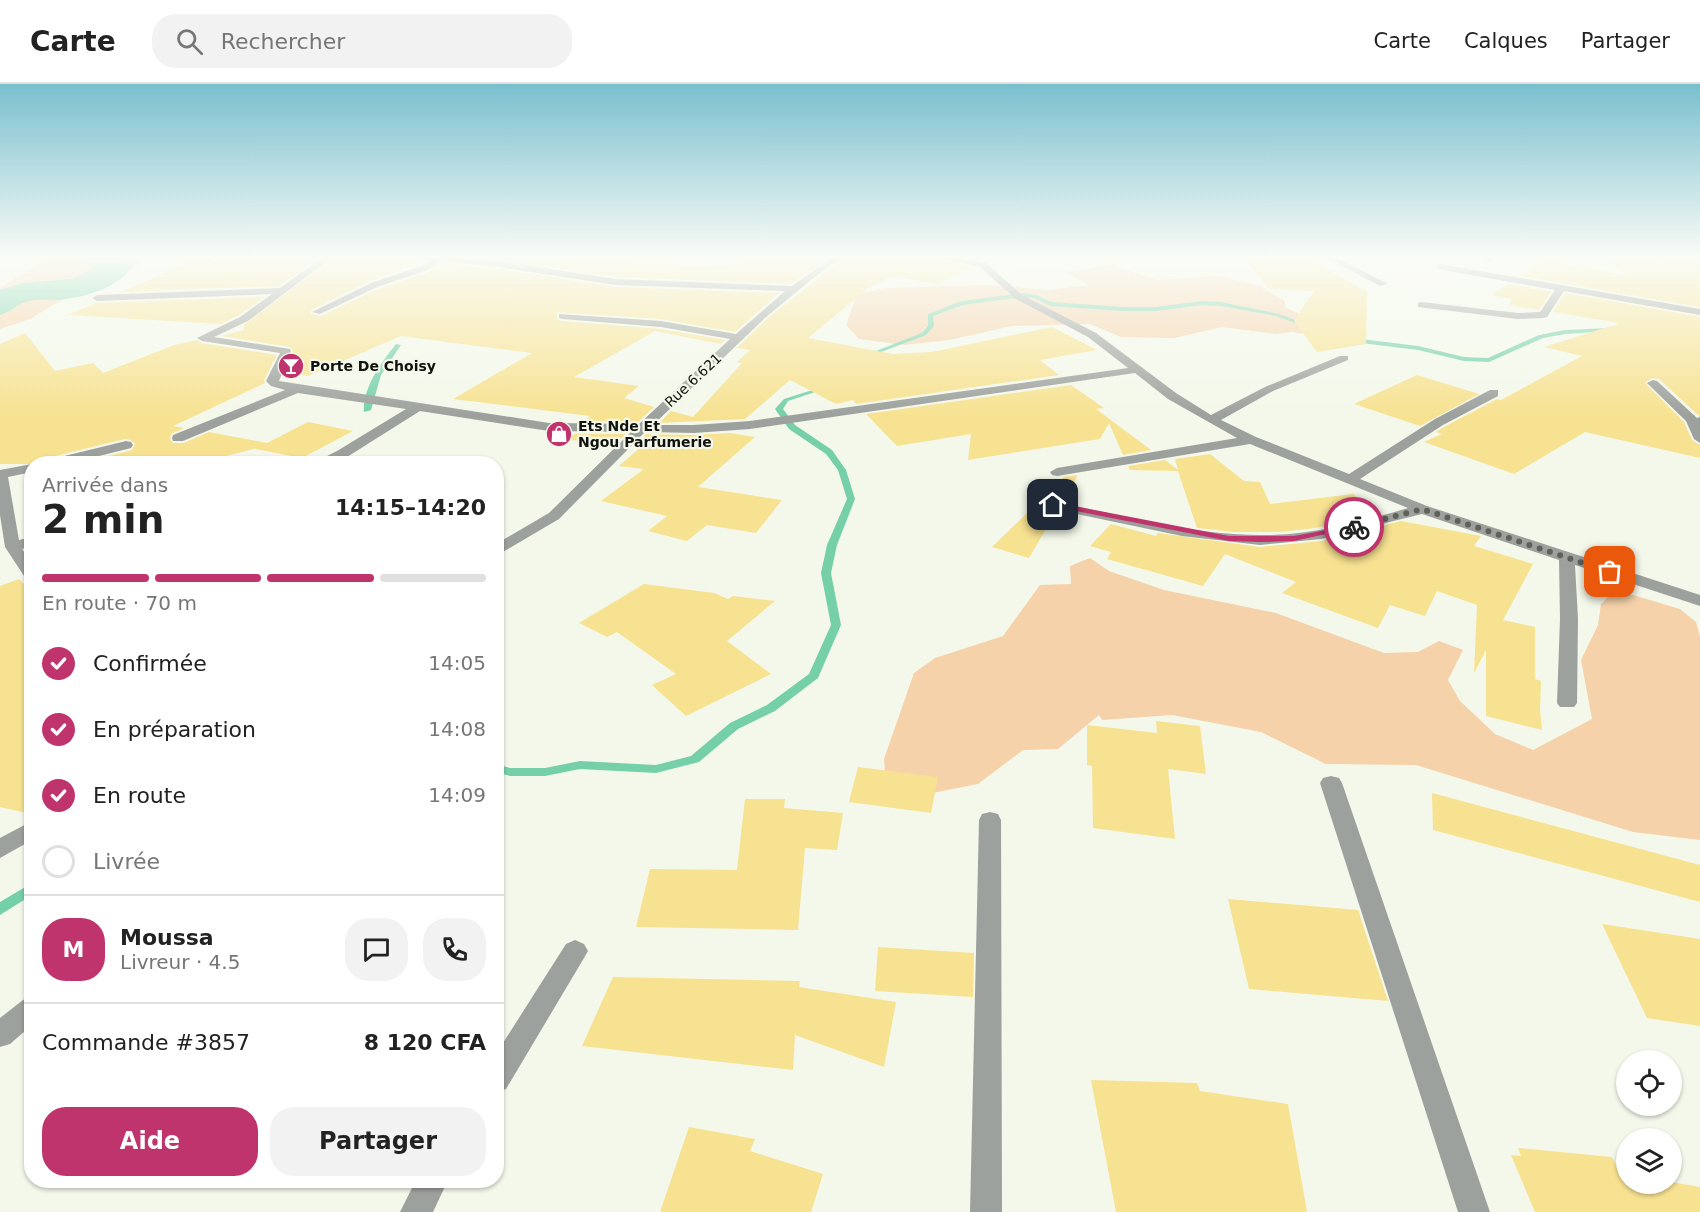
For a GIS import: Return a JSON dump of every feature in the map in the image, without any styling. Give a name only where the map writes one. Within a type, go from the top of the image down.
[{"type":"street","points":[[255,311],[244,319],[202,338],[286,351],[272,381],[275,384],[297,390],[549,427],[694,429],[770,422],[1136,370]]},
{"type":"street","name":"Rue 6.621","points":[[504,546],[554,516],[641,429],[770,311]]},
{"type":"street","points":[[1047,311],[1092,335],[1136,370],[1211,420],[1251,440],[1348,482],[1422,509],[1700,601]]},
{"type":"street","points":[[1471,311],[1518,316],[1543,315],[1546,311]]},
{"type":"street","points":[[563,316],[669,325],[739,338]]},
{"type":"street","points":[[1211,420],[1261,393],[1344,358]]},
{"type":"street","points":[[1653,383],[1696,421],[1700,439]]},
{"type":"street","points":[[178,438],[297,390]]},
{"type":"street","points":[[1348,482],[1439,422],[1494,393]]},
{"type":"street","points":[[337,456],[418,407]]},
{"type":"street","points":[[1057,472],[1149,455],[1251,440]]},
{"type":"street","points":[[81,456],[126,445]]},
{"type":"street","points":[[24,470],[0,475],[13,546],[24,563]]},
{"type":"street","points":[[1053,505],[1174,529],[1229,538],[1261,540],[1336,532],[1422,509]]},
{"type":"street","points":[[13,546],[24,544]]},
{"type":"street","points":[[1567,558],[1569,619],[1567,703]]},
{"type":"street","points":[[1331,783],[1474,1212]]},
{"type":"street","points":[[986,1212],[990,820]]},
{"type":"street","points":[[0,849],[24,834]]},
{"type":"street","points":[[504,1067],[575,951]]},
{"type":"street","points":[[0,1035],[24,1015]]},
{"type":"street","points":[[416,1212],[429,1188]]},
{"type":"shaded area","points":[[0,311],[44,311],[30,319],[0,329]]},
{"type":"shaded area","points":[[851,311],[1293,311],[1324,325],[1306,334],[1292,332],[1276,334],[1222,327],[1174,338],[1121,337],[1090,324],[1012,326],[949,340],[904,345],[859,339],[846,325]]},
{"type":"shaded area","points":[[1090,558],[1109,571],[1164,590],[1276,613],[1384,653],[1418,652],[1439,641],[1463,650],[1448,680],[1460,701],[1495,734],[1533,750],[1592,719],[1581,660],[1598,625],[1601,604],[1607,598],[1616,594],[1633,595],[1680,609],[1696,622],[1700,637],[1700,840],[1633,832],[1416,765],[1326,764],[1261,732],[1172,715],[1102,720],[1099,715],[1058,749],[1023,750],[978,784],[932,793],[885,772],[884,759],[914,673],[935,658],[1003,636],[1040,585],[1071,584],[1070,566]]},
{"type":"building","points":[[78,311],[245,311],[221,324],[68,315]]},
{"type":"building","points":[[263,311],[311,311],[311,314],[321,316],[332,311],[759,311],[735,332],[661,319],[557,312],[557,319],[562,321],[661,329],[725,340],[721,344],[655,331],[574,377],[639,386],[624,398],[654,407],[638,422],[585,421],[590,416],[453,399],[532,353],[401,336],[308,376],[284,374],[293,352],[290,347],[222,336],[244,330],[244,325]]},
{"type":"building","points":[[778,311],[841,311],[808,338],[893,354],[932,352],[1052,327],[1097,350],[1040,360],[1059,375],[856,404],[853,400],[836,404],[790,380],[745,419],[659,423],[671,411],[693,417],[742,363],[737,362],[750,350],[737,348]]},
{"type":"building","points":[[1301,311],[1367,311],[1366,344],[1317,352],[1294,321]]},
{"type":"building","points":[[1664,311],[1700,317],[1700,415],[1659,379],[1652,378],[1645,383],[1684,422],[1692,440],[1700,445],[1700,458],[1585,432],[1514,474],[1424,442],[1442,434],[1436,432],[1444,427],[1497,399],[1501,400],[1582,356],[1544,347],[1620,323],[1553,312]]},
{"type":"building","points":[[25,333],[55,371],[93,363],[103,373],[174,345],[197,340],[202,343],[277,355],[264,380],[265,383],[173,426],[184,428],[171,434],[170,439],[173,443],[184,443],[209,432],[267,443],[308,422],[353,431],[306,456],[292,456],[255,449],[257,448],[226,456],[109,456],[132,450],[135,444],[125,439],[55,456],[24,456],[24,464],[0,464],[0,344]]},
{"type":"building","points":[[1417,375],[1479,394],[1420,426],[1354,404]]},
{"type":"building","points":[[1071,385],[1104,408],[1096,409],[1151,450],[1123,455],[1109,423],[1100,439],[968,460],[971,434],[897,446],[866,414]]},
{"type":"building","points":[[730,433],[755,437],[698,487],[782,500],[756,533],[707,525],[687,541],[648,531],[667,516],[601,501],[644,469],[619,466],[643,445],[636,445],[646,434]]},
{"type":"building","points":[[574,434],[626,434],[616,443],[568,440]]},
{"type":"building","points":[[1210,454],[1244,481],[1260,482],[1270,504],[1353,494],[1379,514],[1316,528],[1279,532],[1234,532],[1197,528],[1178,471],[1130,470],[1128,466],[1165,460],[1178,470],[1175,459]]},
{"type":"building","points":[[1078,475],[1063,501],[1053,499],[1044,504],[1046,509],[1056,512],[1029,558],[992,547],[1064,477]]},
{"type":"building","points":[[1401,521],[1481,536],[1474,546],[1533,564],[1503,620],[1535,627],[1535,679],[1541,681],[1542,730],[1486,716],[1486,650],[1474,673],[1477,605],[1437,591],[1425,616],[1390,605],[1378,628],[1282,593],[1296,582],[1225,554],[1203,586],[1107,559],[1111,552],[1090,546],[1111,524],[1156,536],[1158,533],[1260,547],[1322,541]]},
{"type":"building","points":[[19,579],[24,584],[24,812],[0,807],[0,586]]},
{"type":"building","points":[[644,584],[714,593],[728,599],[733,596],[775,601],[727,641],[771,674],[686,716],[652,685],[676,674],[617,632],[607,637],[579,623]]},
{"type":"building","points":[[1156,721],[1200,726],[1206,774],[1168,769],[1175,839],[1093,828],[1092,766],[1087,765],[1087,725],[1157,733]]},
{"type":"building","points":[[858,767],[938,777],[931,813],[849,802]]},
{"type":"building","points":[[1432,793],[1700,865],[1700,902],[1433,830]]},
{"type":"building","points":[[745,799],[785,799],[784,808],[843,813],[837,850],[805,848],[798,930],[636,927],[650,869],[737,870]]},
{"type":"building","points":[[1228,899],[1358,910],[1388,1001],[1249,989]]},
{"type":"building","points":[[1602,924],[1700,939],[1700,1026],[1647,1018]]},
{"type":"building","points":[[878,947],[974,953],[973,997],[875,991]]},
{"type":"building","points":[[613,977],[800,981],[799,987],[896,1002],[884,1067],[795,1035],[793,1070],[582,1046]]},
{"type":"building","points":[[1091,1080],[1197,1083],[1200,1091],[1288,1104],[1307,1212],[1116,1212]]},
{"type":"building","points":[[689,1127],[755,1139],[750,1151],[823,1174],[811,1212],[660,1212]]},
{"type":"building","points":[[1518,1148],[1612,1157],[1616,1165],[1616,1194],[1682,1194],[1682,1184],[1700,1187],[1700,1212],[1535,1212],[1511,1155],[1521,1156]]},
{"type":"waterway","points":[[866,356],[924,334],[931,326],[930,315],[942,311]]},
{"type":"waterway","points":[[1255,311],[1306,325]]},
{"type":"waterway","points":[[1353,340],[1418,348],[1464,359],[1489,360],[1541,336],[1565,332],[1608,330]]},
{"type":"waterway","points":[[367,410],[378,375],[398,345]]},
{"type":"waterway","points":[[504,770],[545,772],[580,765],[656,769],[695,759],[734,726],[771,708],[814,676],[836,625],[826,573],[832,545],[851,499],[842,470],[829,452],[792,427],[779,409],[786,400],[824,388]]},
{"type":"waterway","points":[[0,909],[24,893]]},
{"type":"way so far","points":[[1354,527],[1422,509],[1610,572]]},
{"type":"place","name":"Porte De Choisy","points":[[291,366]]},
{"type":"place","name":"Ets Nde Et Ngou Parfumerie","points":[[559,434]]},
{"type":"route","points":[[1053,505],[1229,538],[1261,540],[1294,538],[1354,527]]}]
